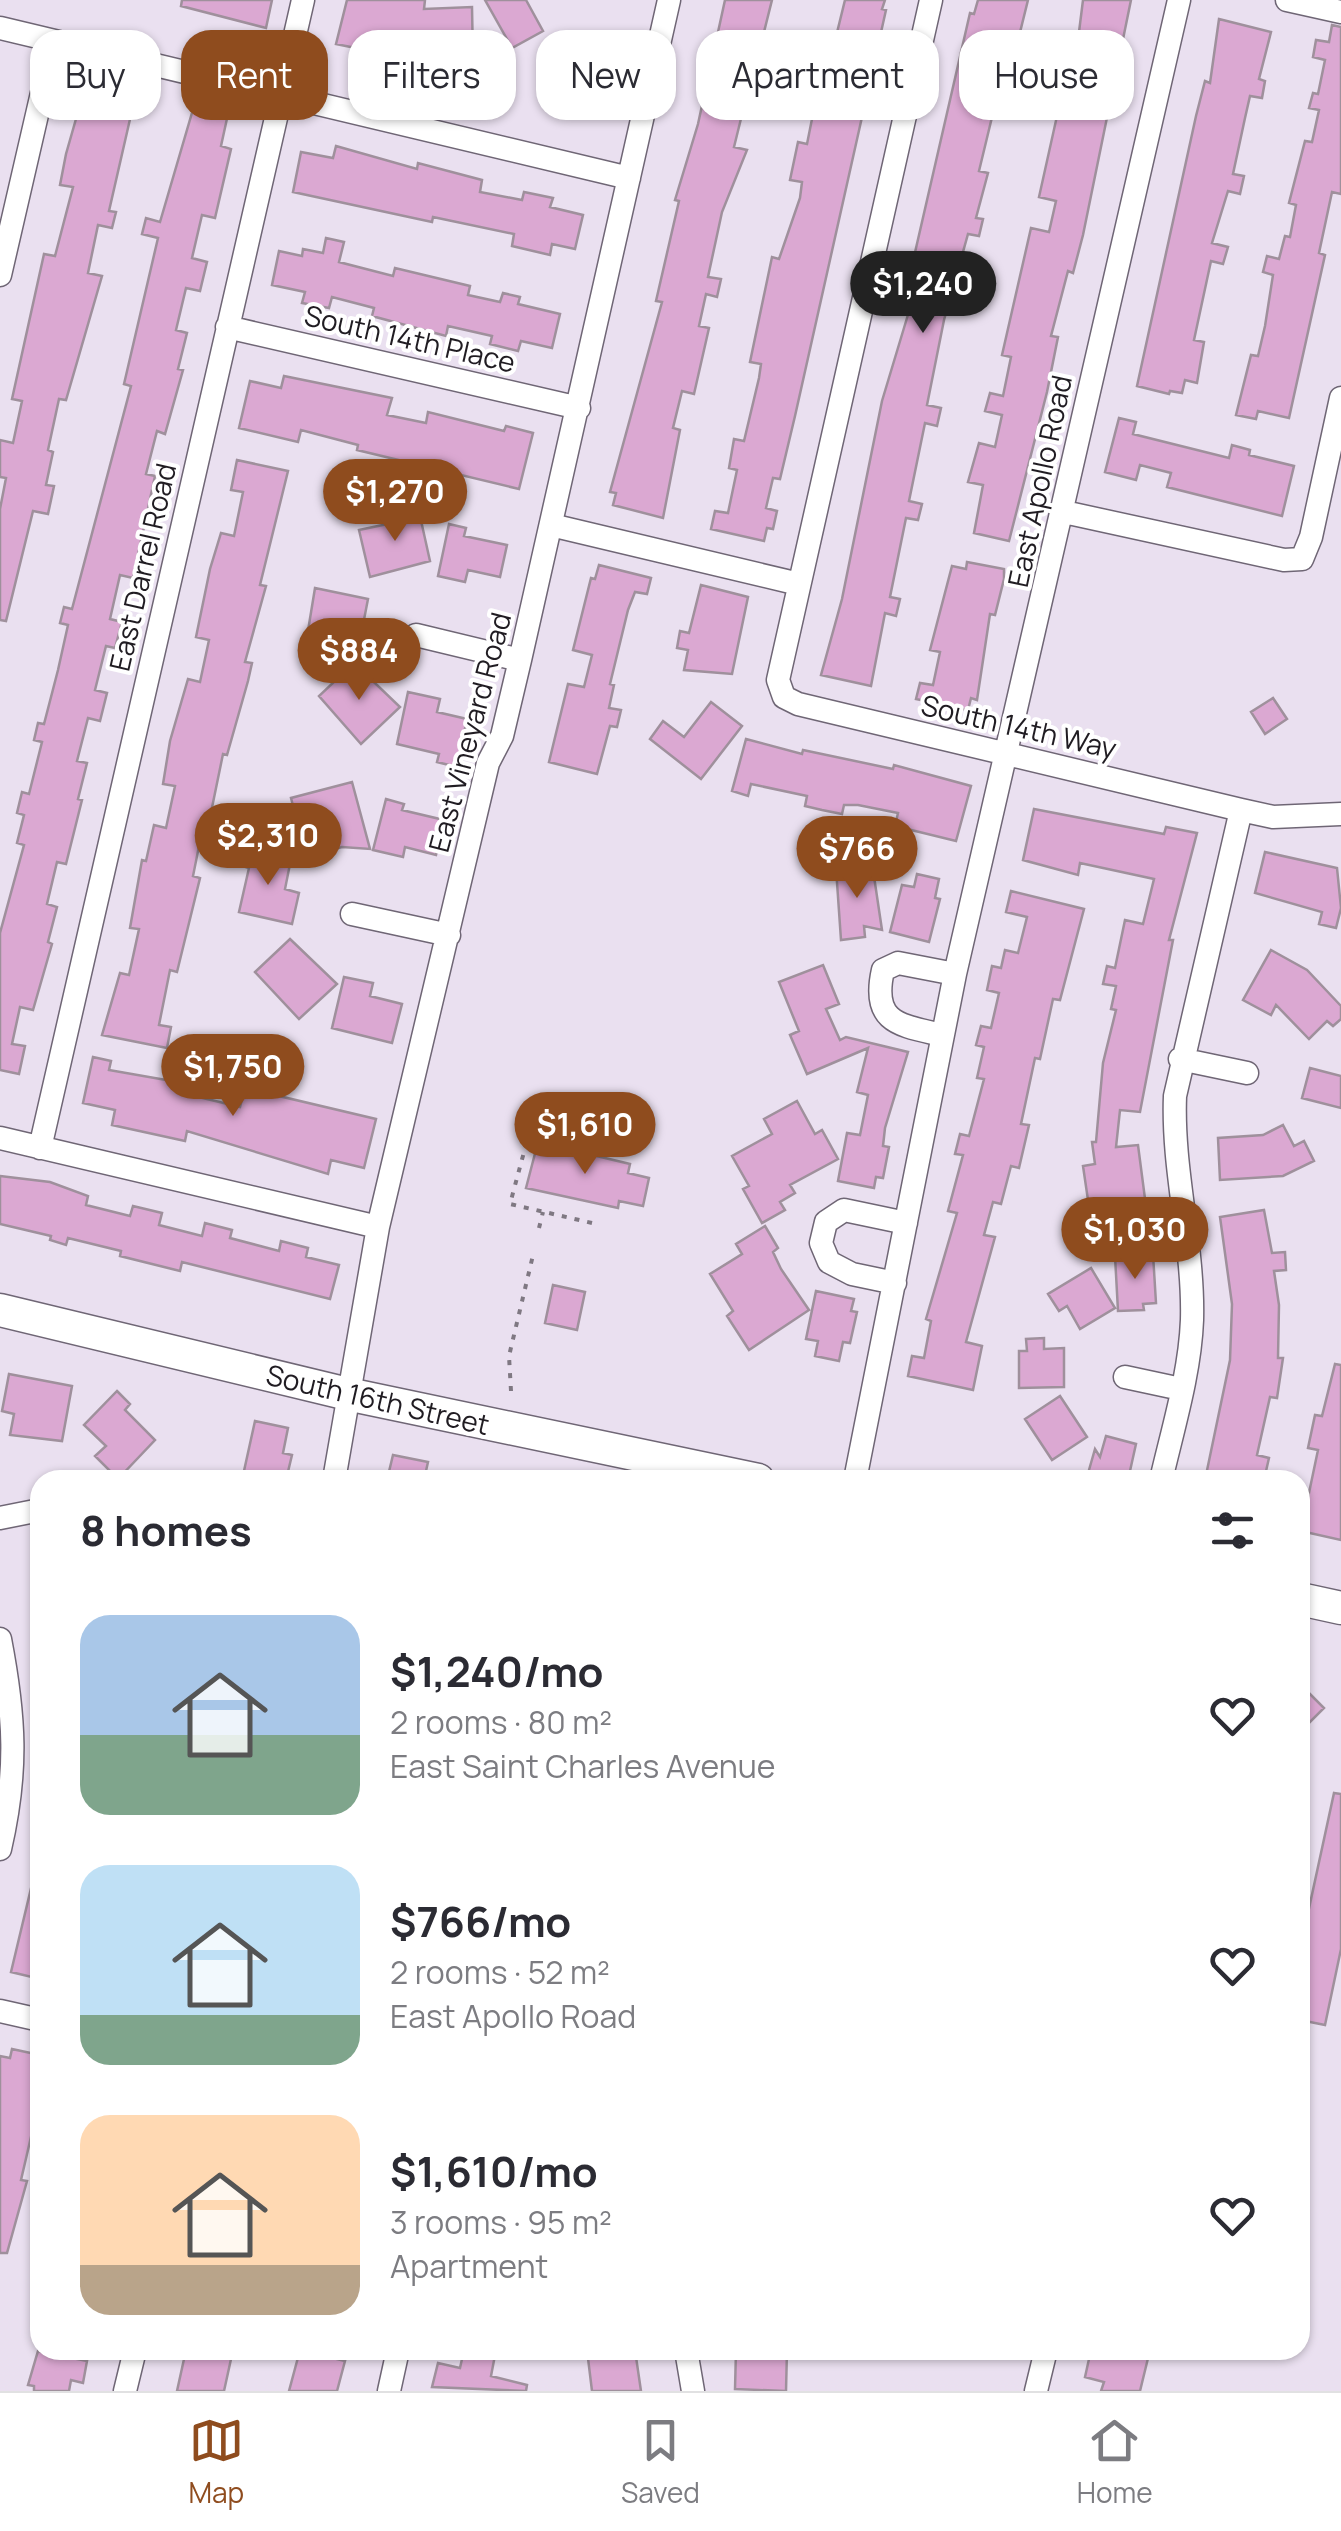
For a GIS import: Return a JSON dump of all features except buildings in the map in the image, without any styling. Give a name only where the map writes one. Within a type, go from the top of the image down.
[{"type":"main road","name":"South 16th Street","points":[[0,1310],[352,1394],[711,1470]]},
{"type":"main road","points":[[1310,1601],[1341,1608]]},
{"type":"street","name":"East Darrel Road","points":[[296,30],[303,0]]},
{"type":"street","name":"East Vineyard Road","points":[[336,1470],[352,1394],[358,1324],[378,1228],[488,763],[502,736],[670,0]]},
{"type":"street","points":[[550,525],[798,584],[931,0]]},
{"type":"street","name":"East Apollo Road","points":[[857,1470],[942,1035],[1179,0]]},
{"type":"street","points":[[1287,0],[1341,12]]},
{"type":"street","points":[[0,28],[30,35]]},
{"type":"street","points":[[328,105],[629,178]]},
{"type":"street","points":[[0,275],[36,120]]},
{"type":"street","name":"East Darrel Road","points":[[40,1148],[275,120]]},
{"type":"street","name":"South 14th Place","points":[[227,327],[579,408]]},
{"type":"street","points":[[1064,512],[1284,560],[1302,560],[1311,537],[1341,398]]},
{"type":"street","name":"South 14th Way","points":[[798,584],[778,680],[784,697],[798,704],[1274,817],[1341,814]]},
{"type":"street","points":[[416,635],[520,660]]},
{"type":"street","points":[[1163,1470],[1192,1322],[1190,1267],[1173,1129],[1180,1059],[1241,810]]},
{"type":"street","points":[[352,914],[448,935]]},
{"type":"street","points":[[942,1035],[904,1026],[885,1014],[877,997],[882,970],[898,963],[956,974]]},
{"type":"street","points":[[1180,1059],[1246,1073]]},
{"type":"street","points":[[0,1138],[378,1228]]},
{"type":"street","points":[[895,1283],[852,1274],[828,1262],[821,1243],[826,1222],[844,1210],[906,1223]]},
{"type":"street","points":[[1126,1377],[1181,1389]]},
{"type":"street","points":[[0,1518],[30,1512]]},
{"type":"street","points":[[0,1639],[11,1801],[0,1849]]},
{"type":"street","points":[[0,2011],[30,2018]]},
{"type":"street","points":[[125,2391],[133,2360]]},
{"type":"street","points":[[389,2391],[396,2360]]},
{"type":"street","points":[[688,2360],[693,2391]]},
{"type":"street","points":[[1036,2391],[1044,2360]]},
{"type":"path","points":[[592,1223],[510,1204],[531,1126],[614,1144]]},
{"type":"path","points":[[539,1228],[543,1212]]},
{"type":"path","points":[[511,1391],[509,1356],[534,1251]]}]
